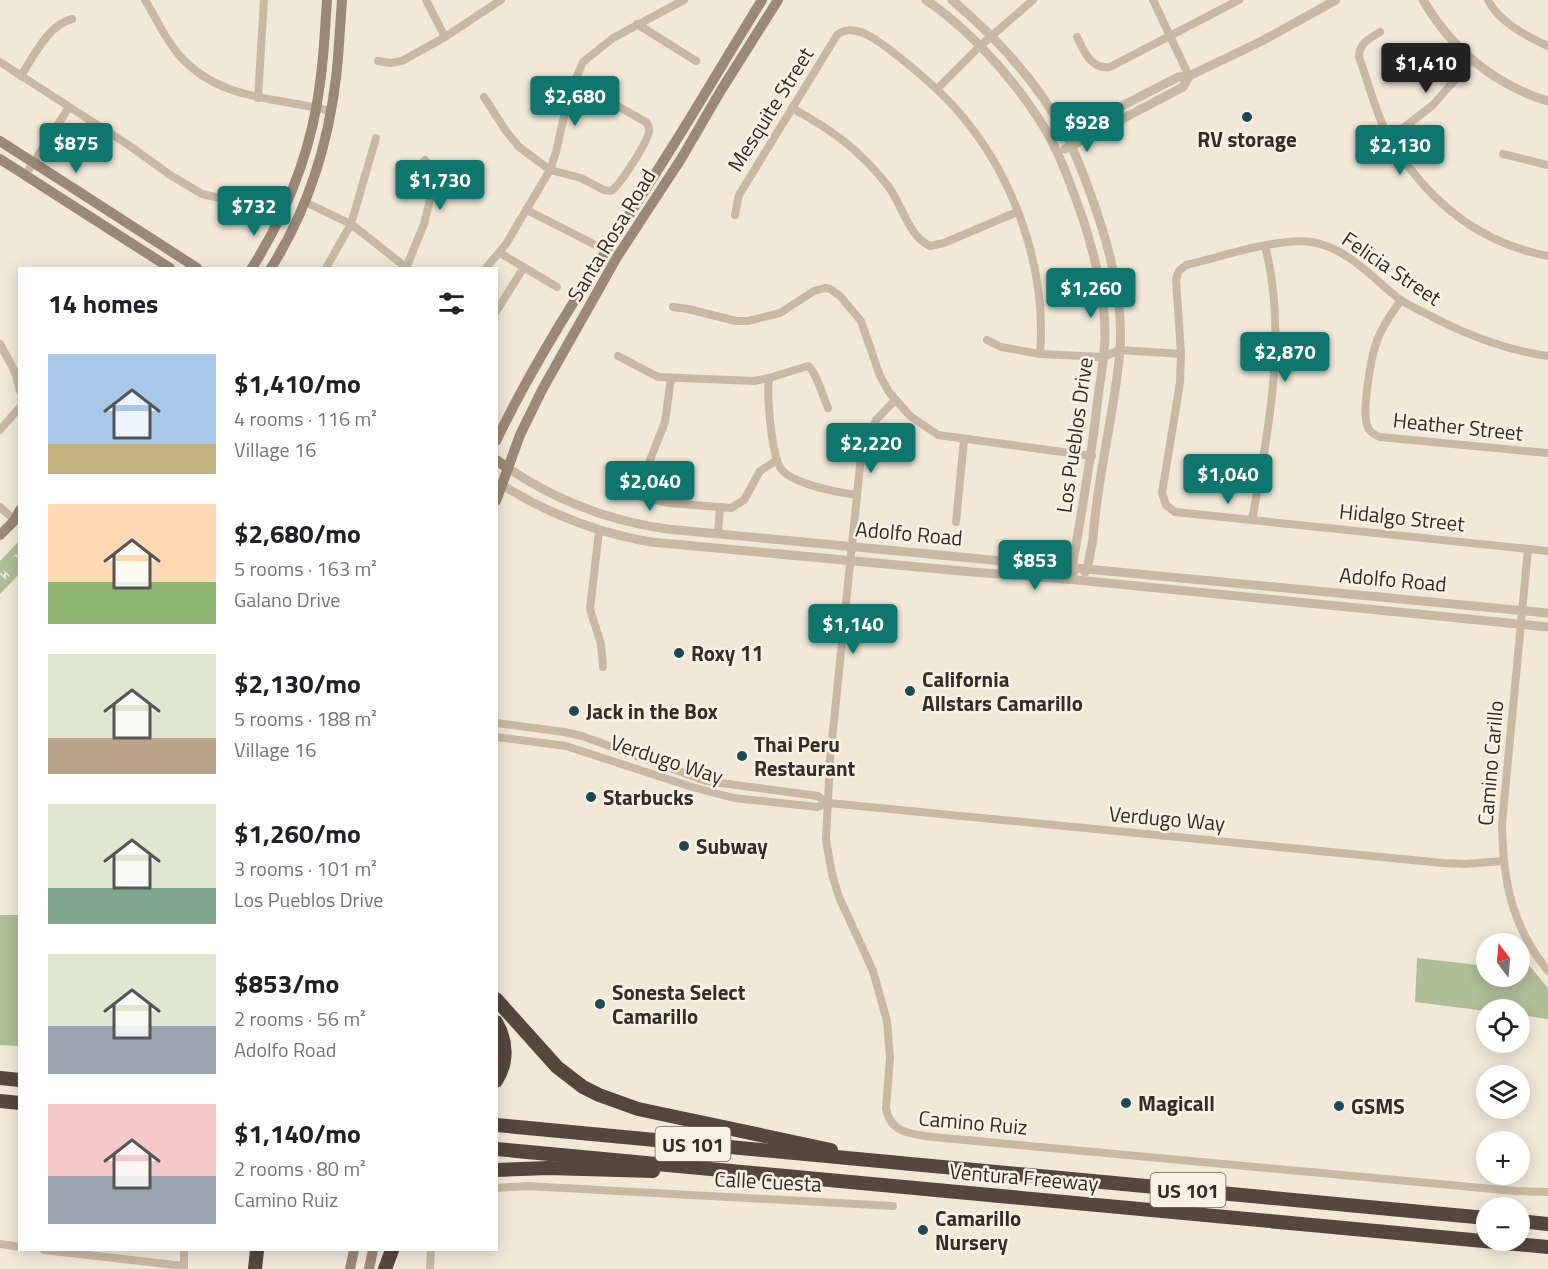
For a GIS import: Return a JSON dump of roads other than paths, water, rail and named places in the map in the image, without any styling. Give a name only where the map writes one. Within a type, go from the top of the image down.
[{"type":"highway","points":[[498,1001],[557,1066],[583,1087],[598,1095],[638,1109],[889,1162]]},
{"type":"highway","points":[[498,1026],[502,1034],[505,1053],[498,1078]]},
{"type":"highway","points":[[0,1073],[18,1074]]},
{"type":"highway","points":[[0,1078],[18,1080]]},
{"type":"highway","points":[[0,1101],[18,1103]]},
{"type":"highway","name":"Ventura Freeway","points":[[498,1125],[1476,1217]]},
{"type":"highway","name":"Ventura Freeway","points":[[498,1149],[1548,1247]]},
{"type":"highway","points":[[498,1170],[515,1168],[630,1171],[728,1170]]},
{"type":"highway","points":[[1530,1222],[1548,1224]]},
{"type":"highway","points":[[255,1269],[257,1251]]},
{"type":"highway","points":[[385,1269],[392,1251]]},
{"type":"main road","points":[[253,267],[276,227],[296,182],[321,82],[327,0]]},
{"type":"main road","points":[[272,267],[305,202],[324,143],[336,78],[342,0]]},
{"type":"main road","name":"Santa Rosa Road","points":[[498,437],[522,388],[553,334],[762,0]]},
{"type":"main road","name":"Santa Rosa Road","points":[[499,483],[508,468],[520,435],[542,390],[617,257],[681,159],[778,0]]},
{"type":"main road","points":[[0,141],[195,267]]},
{"type":"main road","points":[[0,159],[168,267]]},
{"type":"main road","name":"Adolfo Road","points":[[498,461],[508,468]]},
{"type":"main road","points":[[0,526],[16,511]]},
{"type":"main road","points":[[0,535],[14,521],[16,511]]},
{"type":"main road","points":[[0,544],[18,526]]},
{"type":"main road","points":[[350,1269],[354,1251]]},
{"type":"main road","points":[[369,1269],[373,1251]]},
{"type":"street","points":[[145,0],[172,46],[189,65],[217,85],[258,98],[330,111]]},
{"type":"street","points":[[258,98],[264,0]]},
{"type":"street","points":[[426,0],[445,37]]},
{"type":"street","points":[[378,61],[390,63],[402,61],[445,37],[501,0]]},
{"type":"street","points":[[487,267],[500,253],[550,170],[573,81],[583,62],[592,53],[637,24],[684,0]]},
{"type":"street","name":"Los Pueblos Drive","points":[[926,0],[980,46],[1012,82],[1052,142],[1093,251],[1101,288],[1105,335],[1092,456],[1072,568]]},
{"type":"street","name":"Los Pueblos Drive","points":[[952,0],[991,36],[1030,80],[1066,135],[1095,209],[1114,273],[1117,288],[1120,350],[1088,570]]},
{"type":"street","points":[[1033,0],[980,46],[937,89],[980,140],[994,161],[1017,212],[1036,276],[1042,333],[1040,354]]},
{"type":"street","points":[[1153,0],[1189,76]]},
{"type":"street","points":[[1077,37],[1093,63],[1106,68],[1239,0]]},
{"type":"street","points":[[1052,142],[1178,77],[1189,76],[1262,40],[1336,0]]},
{"type":"street","points":[[1423,0],[1440,26],[1472,60],[1502,81],[1548,101]]},
{"type":"street","points":[[1488,0],[1494,10],[1515,28],[1548,46]]},
{"type":"street","points":[[21,76],[54,27],[72,19]]},
{"type":"street","points":[[637,24],[696,61]]},
{"type":"street","name":"Mesquite Street","points":[[735,215],[739,195],[837,35],[846,29],[855,30],[879,42],[937,89]]},
{"type":"street","points":[[1380,32],[1363,43],[1359,57],[1389,139],[1430,194],[1464,222],[1499,241],[1526,252],[1548,256]]},
{"type":"street","points":[[1389,139],[1432,105],[1472,60]]},
{"type":"street","points":[[0,62],[202,194],[245,204]]},
{"type":"street","points":[[1058,153],[1183,87],[1189,76]]},
{"type":"street","points":[[484,97],[514,142],[550,170],[581,178],[604,190],[610,190],[621,180],[649,132],[646,122],[573,81]]},
{"type":"street","points":[[26,174],[69,107]]},
{"type":"street","points":[[792,108],[839,136],[871,167],[893,194],[923,243],[930,246],[944,243],[1017,212]]},
{"type":"street","points":[[1106,114],[1111,126]]},
{"type":"street","points":[[327,267],[351,224],[376,138]]},
{"type":"street","points":[[1503,154],[1548,165]]},
{"type":"street","points":[[406,267],[424,224],[436,176],[425,160]]},
{"type":"street","points":[[305,202],[351,224],[405,267]]},
{"type":"street","points":[[527,210],[607,251]]},
{"type":"street","name":"Felicia Street","points":[[1179,271],[1186,265],[1265,246],[1300,241],[1327,246],[1354,262],[1401,300],[1465,333],[1548,356]]},
{"type":"street","points":[[1252,520],[1272,407],[1274,317],[1272,281],[1265,246]]},
{"type":"street","points":[[500,253],[557,287]]},
{"type":"street","points":[[498,309],[524,267]]},
{"type":"street","name":"Hidalgo Street","points":[[1179,271],[1176,279],[1181,354],[1179,383],[1163,481],[1163,499],[1166,505],[1175,512],[1548,551]]},
{"type":"street","points":[[673,307],[736,321],[748,321],[780,313],[814,291],[830,289],[840,296],[861,321],[880,376],[895,400],[910,416],[938,435],[1092,456]]},
{"type":"street","name":"Heather Street","points":[[1401,300],[1379,336],[1371,357],[1365,413],[1368,428],[1373,434],[1380,437],[1548,453]]},
{"type":"street","points":[[987,340],[1001,347],[1040,354],[1103,357],[1120,350],[1181,354]]},
{"type":"street","points":[[0,344],[15,372],[18,383]]},
{"type":"street","points":[[618,356],[656,376],[671,378],[751,381],[811,366],[828,408]]},
{"type":"street","points":[[671,378],[665,422],[639,488],[639,494],[643,498],[731,508],[742,502],[760,471],[777,460]]},
{"type":"street","points":[[769,378],[771,427],[777,460],[783,470],[793,477],[829,491],[856,495]]},
{"type":"street","name":"Camino Ruiz","points":[[895,400],[881,413],[866,440],[861,456],[833,731],[826,840],[831,874],[847,917],[873,971],[887,1021],[890,1047],[887,1114],[896,1128],[905,1134],[1439,1185],[1548,1192]]},
{"type":"street","points":[[0,430],[18,409]]},
{"type":"street","points":[[956,522],[964,440]]},
{"type":"street","name":"Adolfo Road","points":[[508,468],[547,492],[598,514],[659,528],[1548,613]]},
{"type":"street","name":"Adolfo Road","points":[[499,483],[537,506],[599,531],[658,542],[1077,580],[1548,627]]},
{"type":"street","points":[[0,507],[16,511]]},
{"type":"street","points":[[718,534],[720,507]]},
{"type":"street","points":[[599,531],[590,609],[601,644],[603,666]]},
{"type":"street","name":"Camino Carillo","points":[[1528,549],[1502,824],[1503,861],[1505,880],[1519,925],[1548,971]]},
{"type":"street","points":[[1072,568],[1077,580],[1088,570]]},
{"type":"street","name":"Verdugo Way","points":[[498,723],[564,732],[597,741],[706,781],[818,796],[828,803]]},
{"type":"street","name":"Verdugo Way","points":[[498,736],[566,746],[692,788],[734,798],[817,807],[828,803],[1443,863],[1503,861]]},
{"type":"street","name":"Calle Cuesta","points":[[498,1188],[527,1186],[893,1206]]},
{"type":"street","points":[[0,1244],[18,1247]]},
{"type":"street","points":[[52,1251],[184,1268],[184,1251]]},
{"type":"street","points":[[430,1269],[431,1251]]},
{"type":"place","name":"RV storage","points":[[1247,117]]},
{"type":"place","name":"Roxy 11","points":[[679,653]]},
{"type":"place","name":"California Allstars Camarillo","points":[[910,691]]},
{"type":"place","name":"Jack in the Box","points":[[574,711]]},
{"type":"place","name":"Thai Peru Restaurant","points":[[742,756]]},
{"type":"place","name":"Starbucks","points":[[591,797]]},
{"type":"place","name":"Subway","points":[[684,846]]},
{"type":"place","name":"Sonesta Select Camarillo","points":[[600,1004]]},
{"type":"place","name":"Magicall","points":[[1126,1103]]},
{"type":"place","name":"GSMS","points":[[1339,1106]]},
{"type":"place","name":"Camarillo Nursery","points":[[923,1230]]}]
